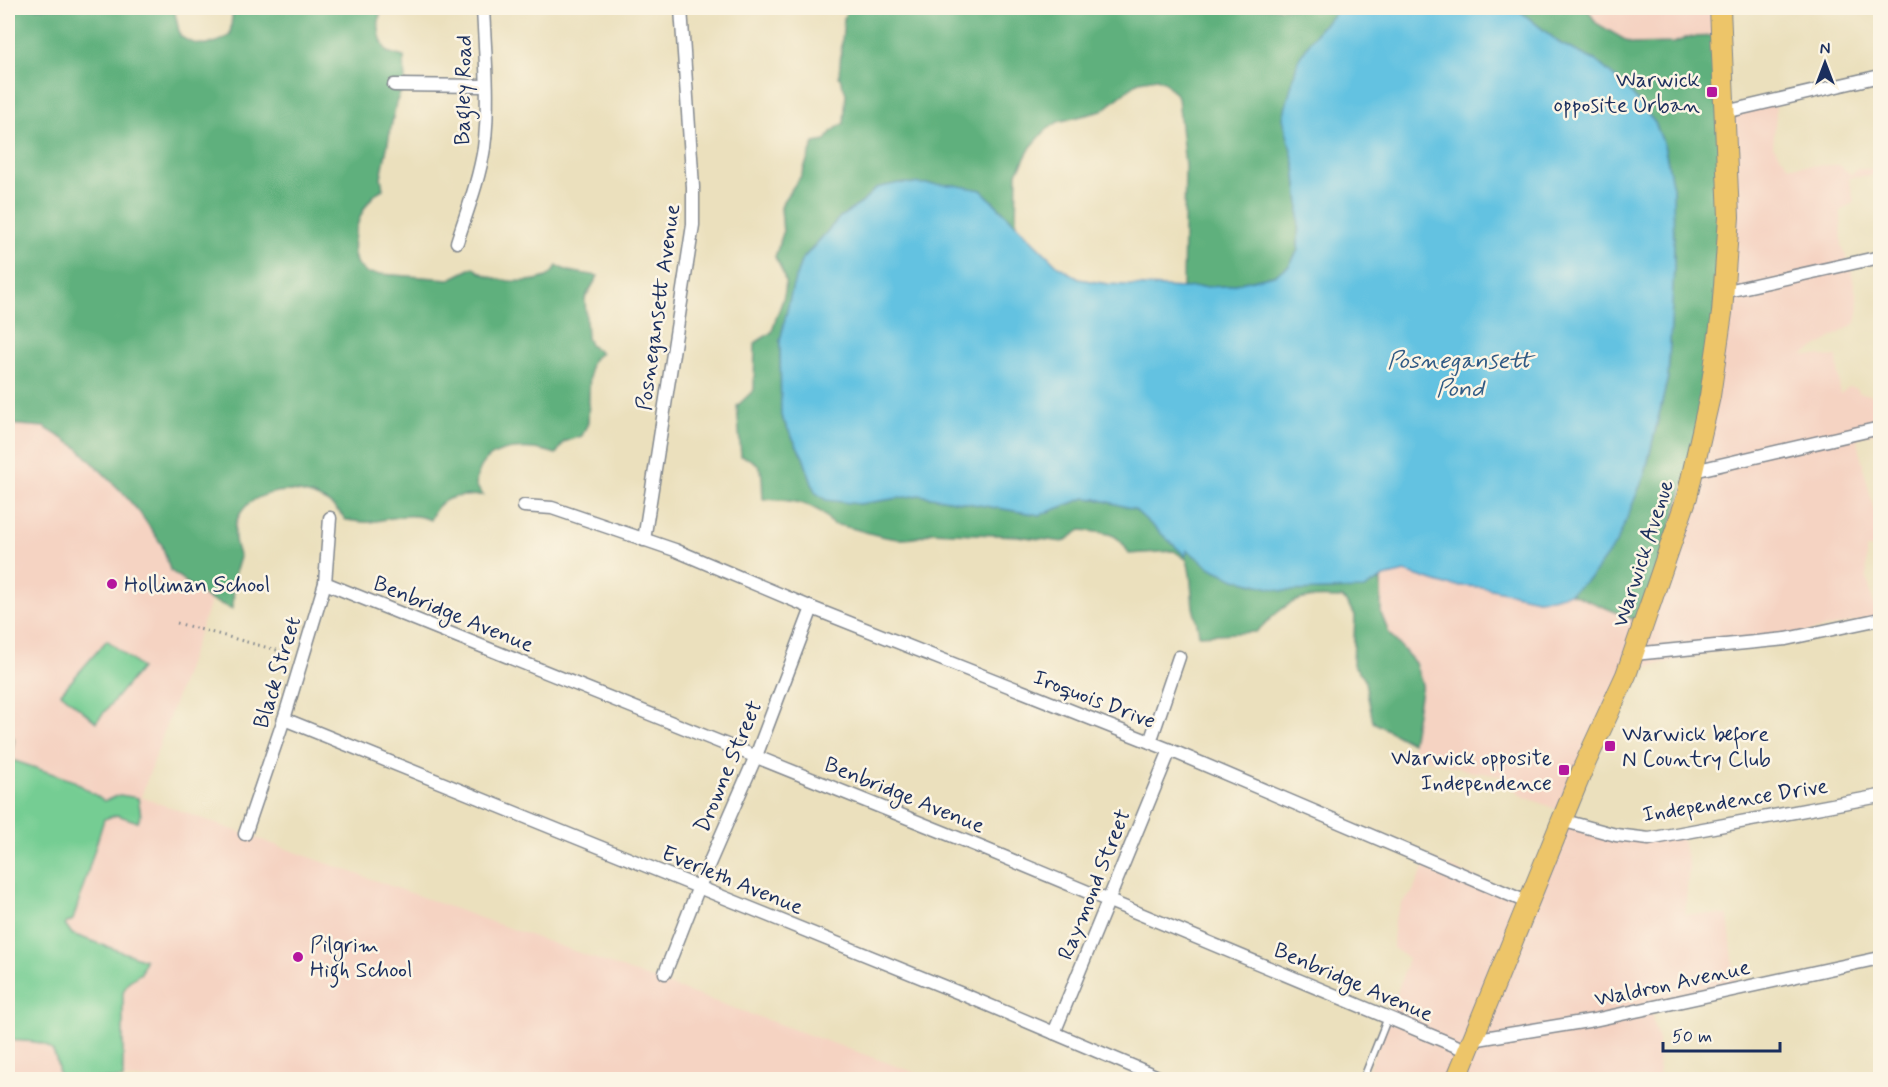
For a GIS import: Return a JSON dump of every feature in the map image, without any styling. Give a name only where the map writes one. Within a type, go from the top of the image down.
[{"type":"main road","name":"Warwick Avenue","points":[[1456,1080],[1561,820],[1634,654],[1688,497],[1710,396],[1723,292],[1729,217],[1720,8]]},
{"type":"street","name":"Bagley Road","points":[[456,242],[476,185],[484,147],[483,8]]},
{"type":"street","name":"Posnegansett Avenue","points":[[644,540],[693,225],[693,176],[681,8]]},
{"type":"street","points":[[1725,111],[1881,76]]},
{"type":"street","points":[[394,85],[485,86]]},
{"type":"street","points":[[1723,292],[1881,257]]},
{"type":"street","points":[[1694,471],[1881,428]]},
{"type":"street","name":"Iroquois Drive","points":[[524,506],[552,508],[675,550],[812,608],[1170,750],[1528,903]]},
{"type":"street","name":"Black Street","points":[[245,834],[285,719],[325,583],[330,518]]},
{"type":"street","name":"Benbridge Avenue","points":[[325,583],[985,849],[1108,903],[1388,1017],[1470,1046]]},
{"type":"street","name":"Drowne Street","points":[[665,973],[698,889],[756,756],[812,608]]},
{"type":"street","points":[[1634,654],[1786,639],[1881,619]]},
{"type":"street","points":[[1150,742],[1179,657]]},
{"type":"street","name":"Everleth Avenue","points":[[285,719],[1165,1080]]},
{"type":"street","name":"Raymond Street","points":[[1054,1033],[1170,750]]},
{"type":"street","name":"Independence Drive","points":[[1561,820],[1616,835],[1649,839],[1881,796]]},
{"type":"street","name":"Waldron Avenue","points":[[1470,1046],[1881,958]]},
{"type":"lane","points":[[1363,1080],[1388,1017]]},
{"type":"path","points":[[177,623],[303,658]]},
{"type":"shaded area","points":[[1587,8],[1720,8],[1722,36],[1688,37],[1674,43],[1632,44],[1596,23]]},
{"type":"shaded area","points":[[1775,101],[1773,146],[1789,166],[1839,165],[1852,175],[1857,169],[1880,169],[1880,174],[1849,178],[1854,202],[1841,211],[1842,246],[1851,269],[1859,308],[1856,323],[1803,355],[1837,357],[1840,394],[1849,387],[1856,388],[1859,393],[1872,395],[1879,403],[1880,431],[1859,437],[1857,441],[1874,511],[1880,523],[1880,548],[1866,548],[1867,578],[1877,617],[1626,671],[1561,811],[1520,795],[1504,778],[1419,757],[1412,743],[1422,683],[1415,663],[1389,633],[1381,613],[1381,580],[1396,572],[1405,572],[1446,585],[1482,587],[1537,599],[1570,593],[1592,601],[1726,115]]},
{"type":"shaded area","name":"Pilgrim High School","points":[[8,283],[241,515],[141,797],[933,1079],[8,1079]]},
{"type":"shaded area","points":[[1560,822],[1615,833],[1681,834],[1689,866],[1685,914],[1728,915],[1736,986],[1650,1009],[1658,1040],[1659,1079],[1364,1080],[1389,1018],[1408,958],[1393,948],[1394,921],[1402,903],[1412,893],[1428,858],[1526,899]]},
{"type":"green space","points":[[8,8],[174,8],[180,36],[193,43],[211,44],[230,35],[233,8],[382,8],[379,31],[382,42],[387,52],[404,57],[405,82],[396,103],[381,177],[383,189],[369,201],[355,232],[356,262],[366,273],[450,279],[474,267],[497,279],[516,281],[545,277],[551,274],[557,266],[568,271],[598,276],[585,298],[587,338],[591,346],[601,353],[593,359],[590,367],[588,423],[582,436],[564,442],[556,454],[535,449],[511,449],[500,452],[483,464],[477,477],[477,486],[483,495],[451,498],[439,505],[430,520],[415,516],[400,516],[367,522],[346,520],[330,504],[310,494],[289,491],[268,494],[251,502],[239,516],[235,534],[240,557],[234,577],[233,609],[208,599],[170,570],[162,545],[140,513],[77,447],[44,427],[8,424]]},
{"type":"green space","points":[[848,8],[1341,8],[1319,29],[1295,166],[1299,204],[1298,250],[1289,266],[1274,275],[1227,286],[1183,288],[1185,166],[1178,97],[1165,82],[1157,78],[1139,81],[1102,111],[1058,122],[1045,131],[1031,147],[1017,173],[1016,224],[981,190],[876,188],[862,203],[840,217],[801,261],[780,341],[781,416],[803,457],[815,492],[859,504],[919,495],[1040,515],[1085,498],[1097,499],[1134,508],[1185,555],[1187,549],[1220,571],[1253,584],[1287,590],[1327,590],[1361,587],[1381,580],[1381,613],[1389,633],[1415,663],[1422,684],[1412,743],[1373,722],[1364,677],[1353,665],[1355,615],[1343,598],[1314,598],[1295,602],[1278,612],[1256,632],[1199,635],[1187,560],[1174,551],[1129,554],[1115,536],[1081,530],[1063,542],[1017,536],[931,532],[919,537],[894,538],[832,524],[826,516],[801,503],[763,499],[759,466],[741,456],[737,406],[754,390],[755,343],[772,332],[784,294],[785,278],[775,257],[783,233],[781,208],[783,201],[801,176],[814,143],[826,141],[831,132],[844,123],[846,93],[839,76],[844,18]]},
{"type":"green space","points":[[1516,8],[1587,8],[1596,23],[1632,44],[1674,43],[1688,37],[1722,36],[1725,101],[1711,396],[1642,623],[1570,593],[1591,577],[1645,474],[1668,377],[1674,267],[1673,188],[1664,145],[1655,123],[1626,87],[1596,61],[1561,44]]},
{"type":"green space","points":[[107,640],[141,668],[96,722],[61,693]]},
{"type":"green space","points":[[8,733],[14,738],[12,760],[74,781],[104,801],[120,795],[138,798],[141,815],[138,822],[117,815],[104,819],[73,920],[65,924],[72,934],[145,960],[141,973],[128,982],[123,992],[123,1079],[59,1079],[55,1056],[46,1045],[8,1040]]},
{"type":"water","name":"Posnegansett Pond","points":[[1341,8],[1516,8],[1561,44],[1596,61],[1626,87],[1655,123],[1664,145],[1673,188],[1674,267],[1668,377],[1645,474],[1617,542],[1591,577],[1570,593],[1537,599],[1482,587],[1446,585],[1405,572],[1384,577],[1364,589],[1282,591],[1235,579],[1211,568],[1187,550],[1186,556],[1134,509],[1097,499],[1085,498],[1040,515],[919,495],[859,504],[826,500],[815,492],[803,457],[781,416],[780,341],[801,261],[840,217],[862,203],[876,188],[899,183],[954,185],[981,190],[1058,266],[1079,279],[1108,284],[1183,288],[1227,286],[1274,275],[1289,266],[1298,250],[1299,204],[1295,166],[1283,118],[1298,60],[1319,29]]},
{"type":"place","name":"Warwick opposite Urban","points":[[1712,92]]},
{"type":"place","name":"Holliman School","points":[[112,584]]},
{"type":"place","name":"Warwick before N Country Club","points":[[1610,746]]},
{"type":"place","name":"Warwick opposite Independence","points":[[1564,770]]},
{"type":"place","name":"Pilgrim High School","points":[[298,957]]}]
